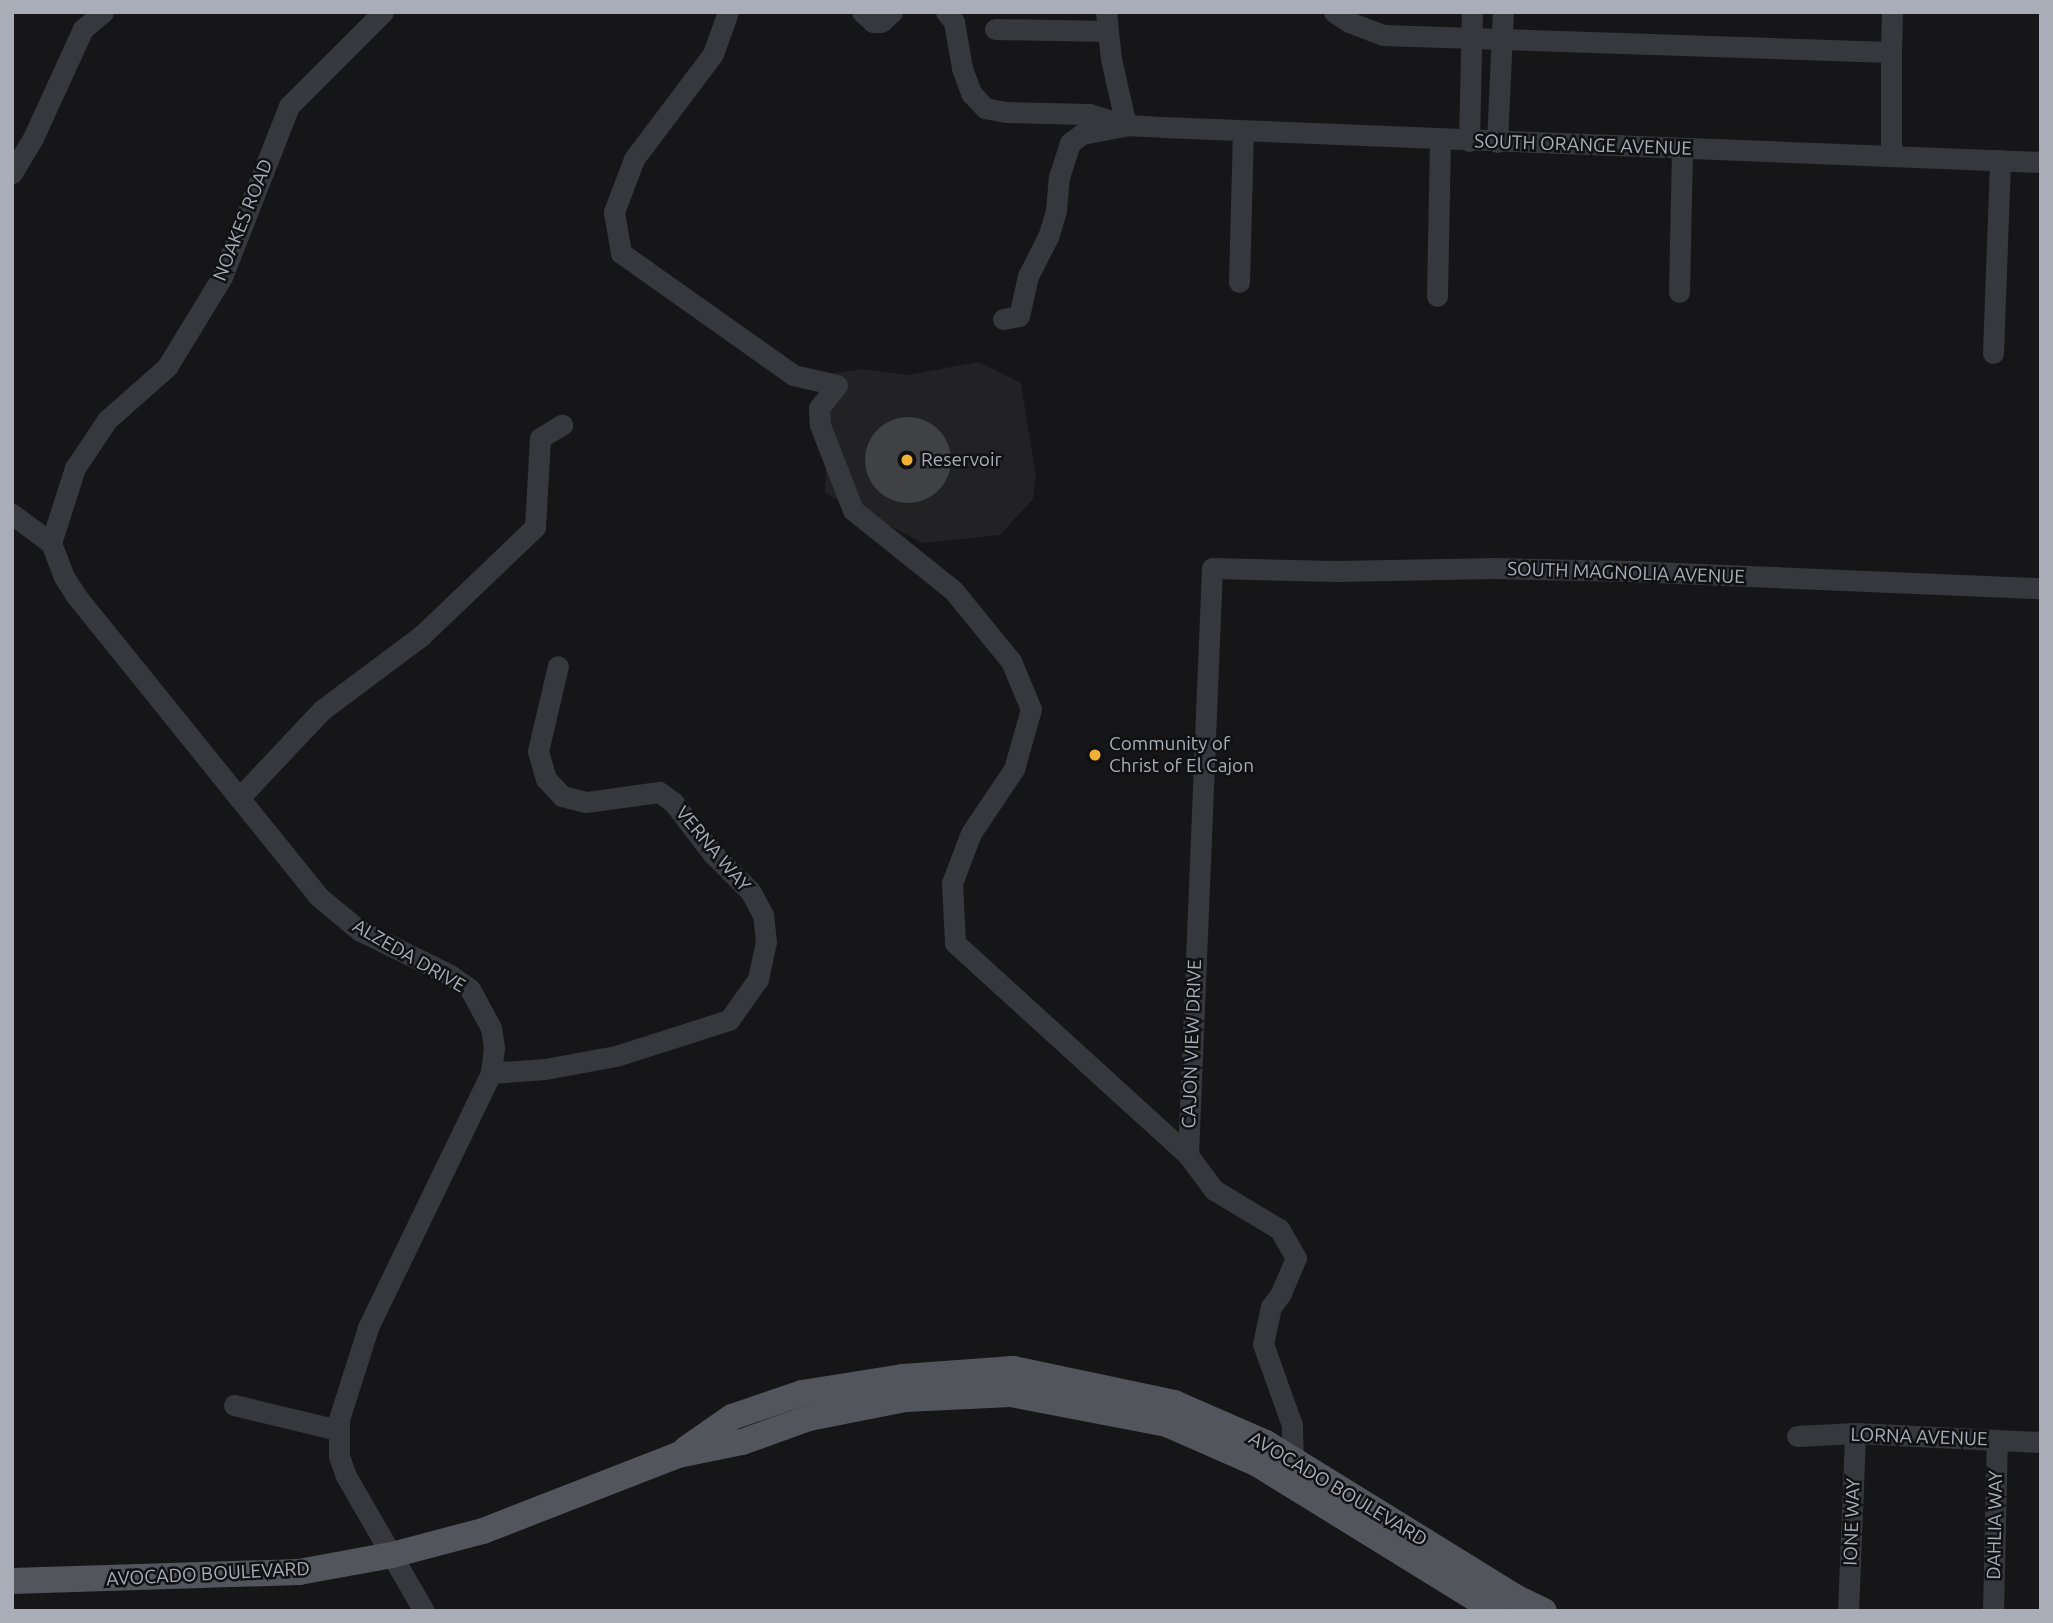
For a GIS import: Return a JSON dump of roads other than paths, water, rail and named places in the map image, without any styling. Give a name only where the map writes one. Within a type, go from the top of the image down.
[{"type":"main road","name":"AVOCADO BOULEVARD","points":[[678,1455],[733,1417],[802,1393],[903,1377],[1013,1369],[1174,1403],[1293,1459],[1516,1597],[1544,1611]]},
{"type":"main road","name":"AVOCADO BOULEVARD","points":[[12,1581],[299,1572],[392,1555],[483,1531],[678,1455],[742,1442],[809,1418],[905,1399],[1012,1394],[1167,1424],[1256,1463],[1496,1611]]},
{"type":"street","points":[[12,173],[33,138],[83,29],[103,12]]},
{"type":"street","name":"NOAKES ROAD","points":[[51,543],[75,468],[107,420],[167,367],[222,277],[289,106],[383,12]]},
{"type":"street","points":[[727,12],[713,54],[634,159],[614,212],[621,253],[793,375],[837,385],[819,408],[820,425],[853,510],[953,590],[1011,662],[1031,709],[1014,769],[971,833],[952,883],[955,943],[1188,1154]]},
{"type":"street","points":[[862,12],[873,22],[881,22],[891,12]]},
{"type":"street","points":[[1335,12],[1349,22],[1383,35],[1891,52]]},
{"type":"street","points":[[1469,141],[1472,12]]},
{"type":"street","points":[[1497,142],[1503,12]]},
{"type":"street","points":[[1891,156],[1892,12]]},
{"type":"street","points":[[950,16],[962,68],[971,93],[985,108],[1006,112],[1089,114],[1126,125]]},
{"type":"street","points":[[995,30],[1107,22],[1111,59],[1126,125]]},
{"type":"street","points":[[1003,319],[1019,316],[1028,276],[1048,237],[1056,210],[1059,177],[1070,143],[1082,134],[1126,125]]},
{"type":"street","name":"SOUTH ORANGE AVENUE","points":[[1126,125],[1440,140],[2041,162]]},
{"type":"street","points":[[1239,282],[1243,131]]},
{"type":"street","points":[[1437,296],[1440,140]]},
{"type":"street","points":[[1679,292],[1682,148]]},
{"type":"street","points":[[1993,353],[2000,160]]},
{"type":"street","points":[[239,798],[322,710],[421,636],[535,527],[540,438],[562,425]]},
{"type":"street","points":[[12,514],[51,543]]},
{"type":"street","name":"ALZEDA DRIVE","points":[[51,543],[64,577],[77,597],[319,897],[359,930],[450,975],[470,989],[491,1028],[494,1048],[491,1073],[368,1328],[338,1430],[339,1456],[346,1476],[424,1611]]},
{"type":"street","name":"CAJON VIEW DRIVE","points":[[1212,568],[1188,1154],[1214,1191],[1279,1229],[1296,1258],[1281,1293],[1271,1307],[1263,1343],[1292,1425],[1293,1459]]},
{"type":"street","name":"SOUTH MAGNOLIA AVENUE","points":[[1212,568],[1336,571],[1495,568],[1629,571],[2041,588]]},
{"type":"street","name":"VERNA WAY","points":[[491,1073],[545,1069],[616,1056],[729,1020],[758,979],[766,942],[763,915],[750,891],[713,854],[673,802],[659,792],[586,802],[562,796],[546,779],[538,751],[558,666]]},
{"type":"street","points":[[234,1405],[338,1430]]},
{"type":"street","name":"LORNA AVENUE","points":[[1797,1436],[1855,1433],[2041,1441]]},
{"type":"street","name":"IONE WAY","points":[[1848,1611],[1855,1433]]},
{"type":"street","name":"DAHLIA WAY","points":[[1993,1611],[1997,1440]]},
{"type":"place","name":"Reservoir","points":[[907,460]]},
{"type":"place","name":"Community of Christ of El Cajon","points":[[1095,755]]}]
